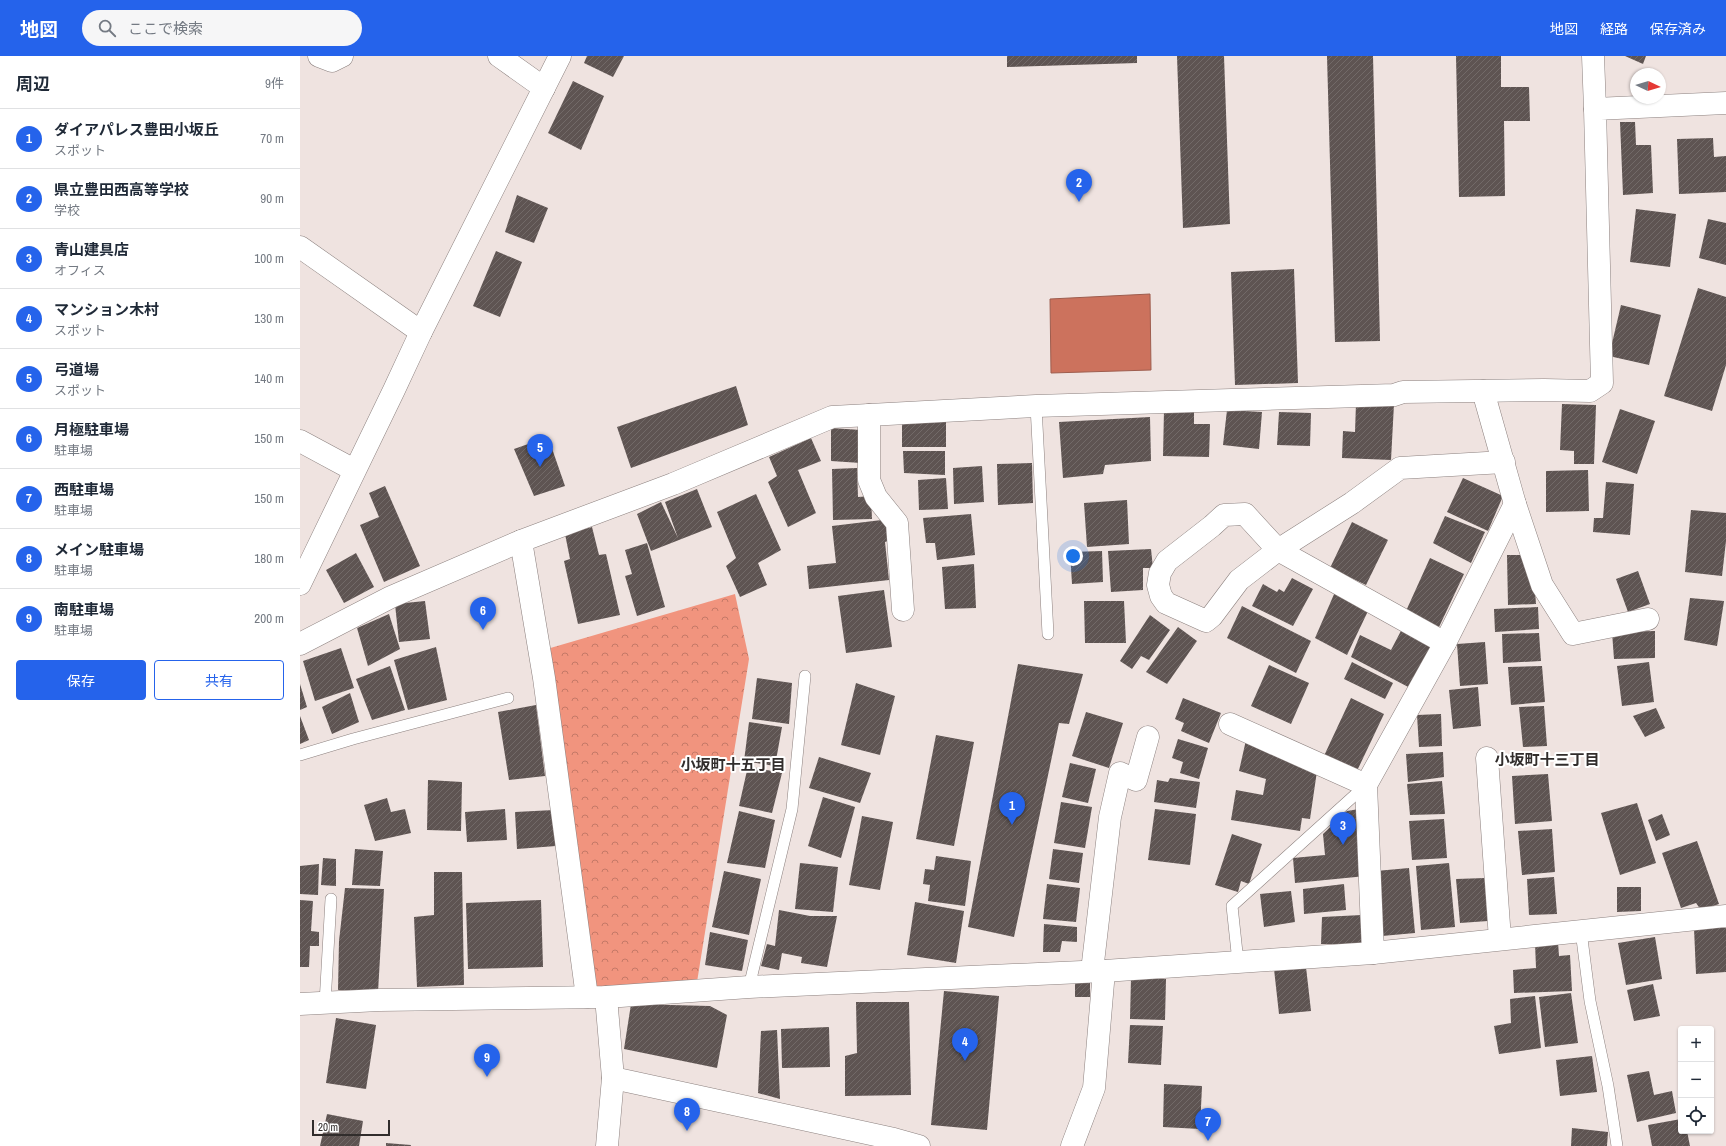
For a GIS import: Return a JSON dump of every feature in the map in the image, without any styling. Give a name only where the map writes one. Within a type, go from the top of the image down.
[{"type":"street","points":[[319,56],[332,61],[342,56]]},
{"type":"street","points":[[499,56],[544,88]]},
{"type":"street","points":[[300,584],[421,332],[560,56]]},
{"type":"street","points":[[300,644],[391,597],[521,541],[673,484],[832,417],[1036,406],[1394,396],[1403,392],[1544,390],[1590,391],[1602,383],[1593,56]]},
{"type":"street","points":[[1595,109],[1726,103]]},
{"type":"street","points":[[300,247],[421,332]]},
{"type":"street","points":[[1483,391],[1515,504],[1542,585],[1573,634],[1648,619]]},
{"type":"street","points":[[870,415],[869,480],[876,497],[897,522],[903,610]]},
{"type":"street","points":[[300,441],[354,470]]},
{"type":"street","points":[[1445,643],[1278,550],[1245,514],[1224,515],[1188,546],[1167,561],[1160,573],[1158,585],[1161,596],[1166,603],[1206,621],[1212,616],[1239,580],[1278,550],[1352,503],[1400,468],[1504,462]]},
{"type":"street","points":[[1373,953],[1366,785],[1445,643],[1515,504]]},
{"type":"street","points":[[521,541],[597,997],[613,1078],[607,1146]]},
{"type":"street","points":[[1230,724],[1366,785]]},
{"type":"street","points":[[1072,1146],[1094,1088],[1098,971],[1110,817],[1120,773],[1136,780],[1148,737]]},
{"type":"street","points":[[1487,758],[1500,940]]},
{"type":"street","points":[[300,1004],[387,1000],[597,997],[749,987],[1098,971],[1373,953],[1726,916]]},
{"type":"street","points":[[613,1078],[894,1139],[920,1146]]},
{"type":"lane","points":[[1036,406],[1048,634]]},
{"type":"lane","points":[[749,987],[792,809],[805,676]]},
{"type":"lane","points":[[300,755],[353,739],[508,698]]},
{"type":"lane","points":[[1238,962],[1232,906],[1366,785]]},
{"type":"lane","points":[[325,1003],[331,899]]},
{"type":"lane","points":[[1581,931],[1590,1001],[1608,1086],[1617,1146]]},
{"type":"green space","points":[[735,594],[749,659],[697,982],[593,989],[547,649]]},
{"type":"shaded area","points":[[1150,294],[1151,370],[1051,373],[1050,299]]},
{"type":"building","points":[[587,56],[624,56],[613,77],[584,63]]},
{"type":"building","points":[[1007,56],[1137,56],[1137,63],[1007,67]]},
{"type":"building","points":[[1177,56],[1224,56],[1230,224],[1183,228]]},
{"type":"building","points":[[1327,56],[1373,56],[1380,341],[1335,342]]},
{"type":"building","points":[[1456,56],[1501,56],[1501,87],[1529,87],[1530,121],[1504,121],[1505,196],[1459,197]]},
{"type":"building","points":[[1625,56],[1646,56],[1643,64]]},
{"type":"building","points":[[573,81],[604,96],[581,150],[548,133]]},
{"type":"building","points":[[1620,122],[1635,122],[1636,145],[1651,145],[1653,193],[1623,195]]},
{"type":"building","points":[[1713,138],[1714,157],[1726,156],[1726,192],[1679,194],[1677,139]]},
{"type":"building","points":[[517,195],[548,208],[534,243],[505,232]]},
{"type":"building","points":[[1636,209],[1676,214],[1670,267],[1630,262]]},
{"type":"building","points":[[1708,219],[1726,223],[1726,265],[1699,258]]},
{"type":"building","points":[[496,251],[522,262],[500,317],[473,306]]},
{"type":"building","points":[[1294,269],[1298,383],[1235,385],[1231,272]]},
{"type":"building","points":[[1698,288],[1726,297],[1726,365],[1712,411],[1664,396]]},
{"type":"building","points":[[1621,305],[1661,315],[1649,365],[1609,356]]},
{"type":"building","points":[[736,386],[748,425],[631,468],[617,427]]},
{"type":"building","points":[[1356,403],[1394,404],[1391,460],[1342,458],[1343,431],[1355,432]]},
{"type":"building","points":[[1562,404],[1596,405],[1594,464],[1574,464],[1574,451],[1560,450]]},
{"type":"building","points":[[1620,409],[1655,421],[1637,474],[1602,462]]},
{"type":"building","points":[[1164,410],[1194,411],[1194,424],[1210,424],[1209,457],[1163,456]]},
{"type":"building","points":[[1227,410],[1262,412],[1259,449],[1223,445]]},
{"type":"building","points":[[1279,412],[1311,413],[1310,446],[1277,445]]},
{"type":"building","points":[[1150,417],[1151,461],[1105,465],[1103,474],[1063,478],[1059,422]]},
{"type":"building","points":[[902,422],[946,422],[946,447],[902,447]]},
{"type":"building","points":[[831,428],[861,430],[861,463],[831,461]]},
{"type":"building","points":[[548,437],[565,486],[534,496],[514,449]]},
{"type":"building","points":[[811,438],[821,461],[798,470],[816,513],[788,527],[768,482],[777,476],[769,457]]},
{"type":"building","points":[[903,451],[945,451],[945,475],[904,473]]},
{"type":"building","points":[[1032,463],[1033,503],[998,505],[997,464]]},
{"type":"building","points":[[982,466],[984,502],[954,504],[953,468]]},
{"type":"building","points":[[857,468],[858,497],[871,496],[872,519],[833,520],[832,469]]},
{"type":"building","points":[[1588,470],[1589,511],[1546,512],[1546,471]]},
{"type":"building","points":[[946,478],[948,509],[919,510],[918,480]]},
{"type":"building","points":[[1463,478],[1503,496],[1488,531],[1447,512]]},
{"type":"building","points":[[1606,482],[1634,484],[1630,535],[1593,532],[1594,518],[1603,518]]},
{"type":"building","points":[[385,486],[420,566],[384,582],[360,525],[379,517],[369,493]]},
{"type":"building","points":[[697,489],[712,527],[651,551],[637,514],[661,502],[678,538],[665,502]]},
{"type":"building","points":[[756,494],[781,550],[758,563],[767,585],[740,597],[726,566],[736,558],[717,512]]},
{"type":"building","points":[[1127,500],[1129,544],[1087,547],[1084,503]]},
{"type":"building","points":[[1691,510],[1726,513],[1726,541],[1722,576],[1685,572]]},
{"type":"building","points":[[971,514],[975,555],[937,560],[935,543],[926,543],[923,518]]},
{"type":"building","points":[[1445,516],[1485,532],[1471,563],[1433,543]]},
{"type":"building","points":[[890,519],[893,539],[885,542],[889,580],[809,589],[807,566],[836,563],[832,526]]},
{"type":"building","points":[[1352,522],[1388,540],[1366,585],[1330,568]]},
{"type":"building","points":[[592,527],[599,555],[606,554],[620,615],[578,624],[564,561],[570,559],[565,534]]},
{"type":"building","points":[[647,543],[665,607],[637,616],[625,576],[632,574],[625,550]]},
{"type":"building","points":[[1151,549],[1153,568],[1143,568],[1143,590],[1111,592],[1108,551]]},
{"type":"building","points":[[1102,551],[1103,582],[1072,584],[1070,552]]},
{"type":"building","points":[[356,553],[374,587],[344,603],[326,570]]},
{"type":"building","points":[[1507,555],[1528,555],[1534,578],[1536,604],[1508,605]]},
{"type":"building","points":[[1430,558],[1464,574],[1439,627],[1406,611]]},
{"type":"building","points":[[974,564],[976,608],[945,609],[942,567]]},
{"type":"building","points":[[1638,571],[1650,604],[1628,612],[1616,579]]},
{"type":"building","points":[[1292,578],[1313,589],[1293,626],[1252,606],[1263,584],[1277,592],[1279,589],[1284,592]]},
{"type":"building","points":[[884,590],[892,647],[846,653],[838,596]]},
{"type":"building","points":[[1335,592],[1369,609],[1347,655],[1315,638]]},
{"type":"building","points":[[1690,598],[1724,601],[1717,646],[1684,640]]},
{"type":"building","points":[[425,601],[430,639],[399,642],[395,604]]},
{"type":"building","points":[[1084,601],[1124,601],[1126,643],[1085,643]]},
{"type":"building","points":[[1242,606],[1311,641],[1296,673],[1227,638]]},
{"type":"building","points":[[1538,607],[1539,629],[1495,632],[1494,609]]},
{"type":"building","points":[[389,614],[400,649],[368,666],[357,628]]},
{"type":"building","points":[[1150,615],[1170,630],[1149,660],[1141,656],[1132,669],[1120,661]]},
{"type":"building","points":[[1178,627],[1197,641],[1167,684],[1146,672]]},
{"type":"building","points":[[1403,627],[1435,645],[1414,690],[1351,657],[1360,635],[1391,650]]},
{"type":"building","points":[[1655,631],[1655,658],[1614,659],[1612,632]]},
{"type":"building","points":[[1539,633],[1541,661],[1503,663],[1502,634]]},
{"type":"building","points":[[1485,642],[1488,684],[1460,686],[1457,644]]},
{"type":"building","points":[[436,647],[447,700],[408,710],[394,660]]},
{"type":"building","points":[[341,648],[354,688],[315,701],[303,661]]},
{"type":"building","points":[[1352,662],[1393,683],[1385,699],[1344,679]]},
{"type":"building","points":[[1649,662],[1654,702],[1622,706],[1617,666]]},
{"type":"building","points":[[1018,664],[1083,674],[1069,724],[1059,723],[1014,937],[968,927]]},
{"type":"building","points":[[1269,665],[1309,683],[1291,724],[1251,706]]},
{"type":"building","points":[[390,666],[405,710],[372,720],[356,679]]},
{"type":"building","points":[[1542,666],[1545,702],[1511,705],[1508,667]]},
{"type":"building","points":[[757,678],[792,683],[789,724],[752,719]]},
{"type":"building","points":[[856,683],[895,696],[880,755],[841,745]]},
{"type":"building","points":[[300,684],[307,707],[300,710]]},
{"type":"building","points":[[1478,687],[1481,726],[1453,729],[1449,690]]},
{"type":"building","points":[[350,693],[359,722],[332,734],[322,707]]},
{"type":"building","points":[[1183,698],[1221,713],[1209,743],[1181,731],[1184,723],[1175,719]]},
{"type":"building","points":[[1351,698],[1384,714],[1356,773],[1323,758]]},
{"type":"building","points":[[536,705],[545,776],[509,780],[498,712]]},
{"type":"building","points":[[1544,706],[1547,746],[1523,747],[1519,707]]},
{"type":"building","points":[[1656,708],[1665,728],[1645,737],[1633,716]]},
{"type":"building","points":[[1086,712],[1123,723],[1109,768],[1072,756]]},
{"type":"building","points":[[1441,714],[1442,746],[1419,747],[1417,715]]},
{"type":"building","points":[[300,716],[309,740],[300,744]]},
{"type":"building","points":[[749,722],[782,727],[775,766],[744,761]]},
{"type":"building","points":[[936,735],[974,742],[954,846],[916,839]]},
{"type":"building","points":[[1178,739],[1208,748],[1199,779],[1180,773],[1183,762],[1172,758]]},
{"type":"building","points":[[1246,740],[1317,771],[1310,819],[1302,818],[1300,831],[1231,820],[1236,790],[1263,795],[1266,779],[1239,771]]},
{"type":"building","points":[[1443,752],[1444,777],[1408,782],[1406,754]]},
{"type":"building","points":[[819,757],[871,773],[860,803],[809,788]]},
{"type":"building","points":[[1070,763],[1096,769],[1088,803],[1062,797]]},
{"type":"building","points":[[748,766],[782,773],[772,813],[739,806]]},
{"type":"building","points":[[1548,774],[1552,821],[1515,824],[1512,776]]},
{"type":"building","points":[[1170,778],[1200,782],[1196,808],[1154,802],[1157,780],[1168,782]]},
{"type":"building","points":[[428,780],[462,782],[461,831],[427,830]]},
{"type":"building","points":[[1442,781],[1445,814],[1410,815],[1407,784]]},
{"type":"building","points":[[823,797],[855,807],[841,858],[808,846]]},
{"type":"building","points":[[387,798],[391,812],[405,809],[411,833],[375,841],[364,805]]},
{"type":"building","points":[[1061,802],[1092,807],[1085,848],[1054,843]]},
{"type":"building","points":[[1637,803],[1656,863],[1620,875],[1601,813]]},
{"type":"building","points":[[505,809],[507,840],[467,842],[465,812]]},
{"type":"building","points":[[1155,809],[1196,814],[1190,865],[1148,860]]},
{"type":"building","points":[[1359,809],[1366,876],[1295,883],[1293,858],[1325,855],[1323,834],[1347,811]]},
{"type":"building","points":[[554,810],[556,846],[517,849],[515,812]]},
{"type":"building","points":[[739,811],[775,820],[765,868],[727,863]]},
{"type":"building","points":[[1662,814],[1670,835],[1656,841],[1648,820]]},
{"type":"building","points":[[862,816],[893,822],[880,890],[849,885]]},
{"type":"building","points":[[1444,819],[1447,858],[1412,860],[1409,821]]},
{"type":"building","points":[[1552,829],[1555,872],[1522,875],[1518,831]]},
{"type":"building","points":[[1232,834],[1262,844],[1249,884],[1241,881],[1238,892],[1215,885]]},
{"type":"building","points":[[1697,841],[1719,904],[1701,910],[1696,903],[1681,908],[1662,853]]},
{"type":"building","points":[[355,849],[383,851],[380,886],[352,885]]},
{"type":"building","points":[[1053,849],[1083,853],[1079,883],[1049,879]]},
{"type":"building","points":[[936,856],[971,861],[965,906],[928,901],[930,885],[923,884],[925,869],[934,870]]},
{"type":"building","points":[[323,858],[336,859],[336,886],[321,885]]},
{"type":"building","points":[[800,863],[838,867],[833,912],[795,909]]},
{"type":"building","points":[[1449,863],[1455,927],[1421,930],[1416,866]]},
{"type":"building","points":[[319,864],[318,895],[300,894],[300,866]]},
{"type":"building","points":[[1409,868],[1415,933],[1382,936],[1376,871]]},
{"type":"building","points":[[724,871],[761,879],[749,935],[712,927]]},
{"type":"building","points":[[434,872],[462,872],[464,985],[417,987],[414,917],[434,915]]},
{"type":"building","points":[[1554,877],[1557,914],[1529,915],[1527,879]]},
{"type":"building","points":[[1485,878],[1488,921],[1460,923],[1456,879]]},
{"type":"building","points":[[1047,884],[1080,888],[1076,922],[1043,919]]},
{"type":"building","points":[[1344,884],[1346,910],[1304,914],[1303,889]]},
{"type":"building","points":[[1617,887],[1641,887],[1641,911],[1617,912]]},
{"type":"building","points":[[345,888],[384,889],[378,992],[338,990],[339,941]]},
{"type":"building","points":[[1291,891],[1295,922],[1264,927],[1260,894]]},
{"type":"building","points":[[300,900],[313,901],[311,931],[319,932],[319,946],[310,946],[309,967],[300,967]]},
{"type":"building","points":[[541,900],[543,967],[468,969],[466,903]]},
{"type":"building","points":[[915,902],[964,911],[956,963],[907,955]]},
{"type":"building","points":[[779,910],[810,916],[837,916],[827,967],[801,963],[802,957],[782,953],[779,970],[761,966],[767,944],[775,946]]},
{"type":"building","points":[[1362,915],[1364,944],[1321,944],[1322,917]]},
{"type":"building","points":[[1044,924],[1077,927],[1077,942],[1062,941],[1060,952],[1043,952]]},
{"type":"building","points":[[1694,928],[1726,928],[1726,972],[1696,974]]},
{"type":"building","points":[[710,932],[748,940],[742,971],[705,965]]},
{"type":"building","points":[[1655,937],[1662,979],[1626,985],[1618,943]]},
{"type":"building","points":[[1558,942],[1559,956],[1570,955],[1572,991],[1514,993],[1513,970],[1536,968],[1535,943]]},
{"type":"building","points":[[1306,967],[1311,1011],[1279,1014],[1274,969]]},
{"type":"building","points":[[1131,978],[1166,979],[1165,1020],[1130,1019]]},
{"type":"building","points":[[1075,982],[1090,982],[1090,997],[1075,997]]},
{"type":"building","points":[[1653,984],[1660,1016],[1634,1021],[1627,990]]},
{"type":"building","points":[[944,991],[999,996],[987,1130],[931,1125]]},
{"type":"building","points":[[1571,993],[1578,1043],[1545,1047],[1539,997]]},
{"type":"building","points":[[1535,996],[1541,1048],[1499,1054],[1494,1026],[1511,1023],[1510,999]]},
{"type":"building","points":[[856,1002],[909,1002],[911,1095],[845,1096],[845,1056],[857,1053]]},
{"type":"building","points":[[631,1004],[710,1006],[727,1015],[717,1068],[624,1049]]},
{"type":"building","points":[[336,1018],[376,1025],[366,1089],[326,1083]]},
{"type":"building","points":[[1130,1025],[1163,1026],[1161,1065],[1128,1063]]},
{"type":"building","points":[[829,1027],[830,1067],[782,1068],[781,1029]]},
{"type":"building","points":[[777,1030],[780,1099],[758,1093],[761,1031]]},
{"type":"building","points":[[1592,1056],[1597,1092],[1560,1096],[1556,1060]]},
{"type":"building","points":[[1649,1071],[1654,1095],[1672,1091],[1676,1113],[1637,1122],[1627,1075]]},
{"type":"building","points":[[1164,1084],[1202,1086],[1200,1129],[1163,1127]]},
{"type":"building","points":[[327,1114],[363,1121],[359,1146],[320,1146]]},
{"type":"building","points":[[1678,1120],[1678,1134],[1688,1134],[1690,1146],[1652,1146],[1648,1125]]},
{"type":"building","points":[[1572,1128],[1608,1132],[1607,1146],[1571,1146]]},
{"type":"building","points":[[386,1143],[411,1145],[411,1146],[386,1146]]},
{"type":"place","name":"県立豊田西高等学校","points":[[1079,202]]},
{"type":"place","name":"弓道場","points":[[540,467]]},
{"type":"place","name":"月極駐車場","points":[[483,630]]},
{"type":"place","name":"ダイアパレス豊田小坂丘","points":[[1012,825]]},
{"type":"place","name":"青山建具店","points":[[1343,845]]},
{"type":"place","name":"マンション木村","points":[[965,1061]]},
{"type":"place","name":"南駐車場","points":[[487,1077]]},
{"type":"place","name":"メイン駐車場","points":[[687,1131]]},
{"type":"place","name":"西駐車場","points":[[1208,1141]]},
{"type":"district","name":"小坂町十三丁目","points":[[1547,760]]},
{"type":"district","name":"小坂町十五丁目","points":[[733,765]]}]
